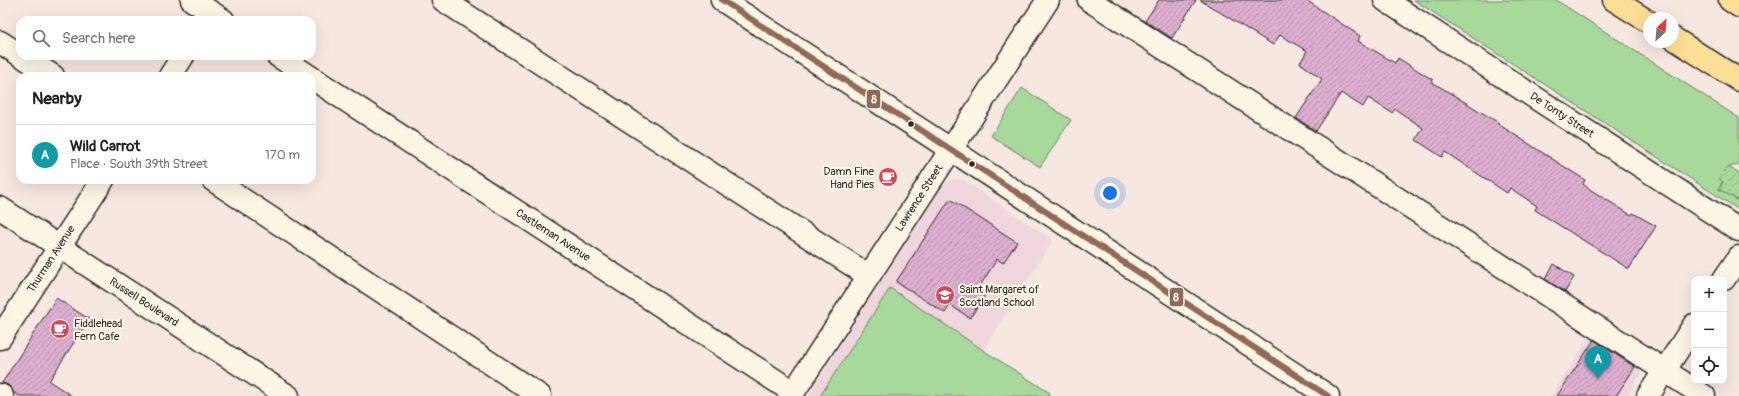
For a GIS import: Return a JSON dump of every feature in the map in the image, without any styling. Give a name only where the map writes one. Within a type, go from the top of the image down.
[{"type":"highway","points":[[1614,0],[1643,18]]},
{"type":"highway","points":[[1730,0],[1739,6]]},
{"type":"highway","points":[[1679,42],[1739,80]]},
{"type":"street","points":[[192,0],[215,13]]},
{"type":"street","points":[[443,0],[869,276]]},
{"type":"street","points":[[722,0],[1328,396]]},
{"type":"street","name":"Lawrence Street","points":[[792,394],[1048,0]]},
{"type":"street","points":[[1090,0],[1704,396]]},
{"type":"street","name":"De Tonty Street","points":[[1385,0],[1739,230]]},
{"type":"street","points":[[0,42],[16,53]]},
{"type":"street","points":[[27,60],[47,72]]},
{"type":"street","points":[[173,72],[180,60]]},
{"type":"street","points":[[284,60],[303,72]]},
{"type":"street","name":"Castleman Avenue","points":[[316,81],[792,394]]},
{"type":"street","name":"Thurman Avenue","points":[[0,338],[100,184]]},
{"type":"street","points":[[219,184],[540,396]]},
{"type":"street","name":"Russell Boulevard","points":[[0,208],[288,396]]},
{"type":"street","points":[[1727,276],[1739,257]]},
{"type":"street","points":[[1648,396],[1691,330]]},
{"type":"shaded area","name":"Saint Margaret of Scotland School","points":[[954,179],[963,180],[1053,240],[983,350],[1050,393],[1048,396],[808,396],[942,186],[948,181]]},
{"type":"shaded area","points":[[1593,332],[1646,367],[1627,396],[1551,396]]},
{"type":"green space","points":[[1414,0],[1556,0],[1739,118],[1739,165],[1729,167],[1719,189],[1737,200],[1739,197],[1739,210]]},
{"type":"green space","points":[[1022,88],[1071,120],[1040,167],[991,136]]},
{"type":"green space","points":[[1729,167],[1739,174],[1739,197],[1737,200],[1719,189],[1723,182],[1718,178]]},
{"type":"green space","points":[[890,288],[1050,393],[1048,396],[820,396]]},
{"type":"building","points":[[1159,0],[1196,0],[1172,38],[1145,21]]},
{"type":"building","points":[[1200,0],[1306,0],[1360,36],[1358,41],[1395,63],[1398,58],[1433,80],[1432,82],[1499,123],[1498,124],[1585,180],[1583,184],[1591,190],[1631,215],[1633,213],[1656,226],[1629,269],[1535,210],[1537,206],[1510,188],[1507,193],[1445,152],[1442,157],[1416,140],[1423,128],[1395,109],[1392,113],[1368,98],[1363,107],[1341,93],[1316,131],[1296,118],[1322,79],[1300,63],[1307,51],[1280,35],[1273,45]]},
{"type":"building","points":[[950,199],[1017,242],[1003,263],[997,259],[978,289],[986,294],[970,318],[950,305],[945,313],[896,282]]},
{"type":"building","points":[[1554,264],[1574,277],[1565,292],[1545,279]]},
{"type":"building","points":[[56,298],[89,319],[49,381],[72,396],[19,396],[13,392],[8,385],[2,383]]},
{"type":"building","points":[[1594,340],[1635,367],[1616,396],[1557,396]]},
{"type":"transit line","name":"8","points":[[722,0],[1328,396]]},
{"type":"place","name":"Damn Fine Hand Pies","points":[[888,177]]},
{"type":"place","name":"Saint Margaret of Scotland School","points":[[945,295]]},
{"type":"place","name":"Fiddlehead Fern Cafe","points":[[60,329]]},
{"type":"place","name":"Wild Carrot","points":[[1598,379]]}]
